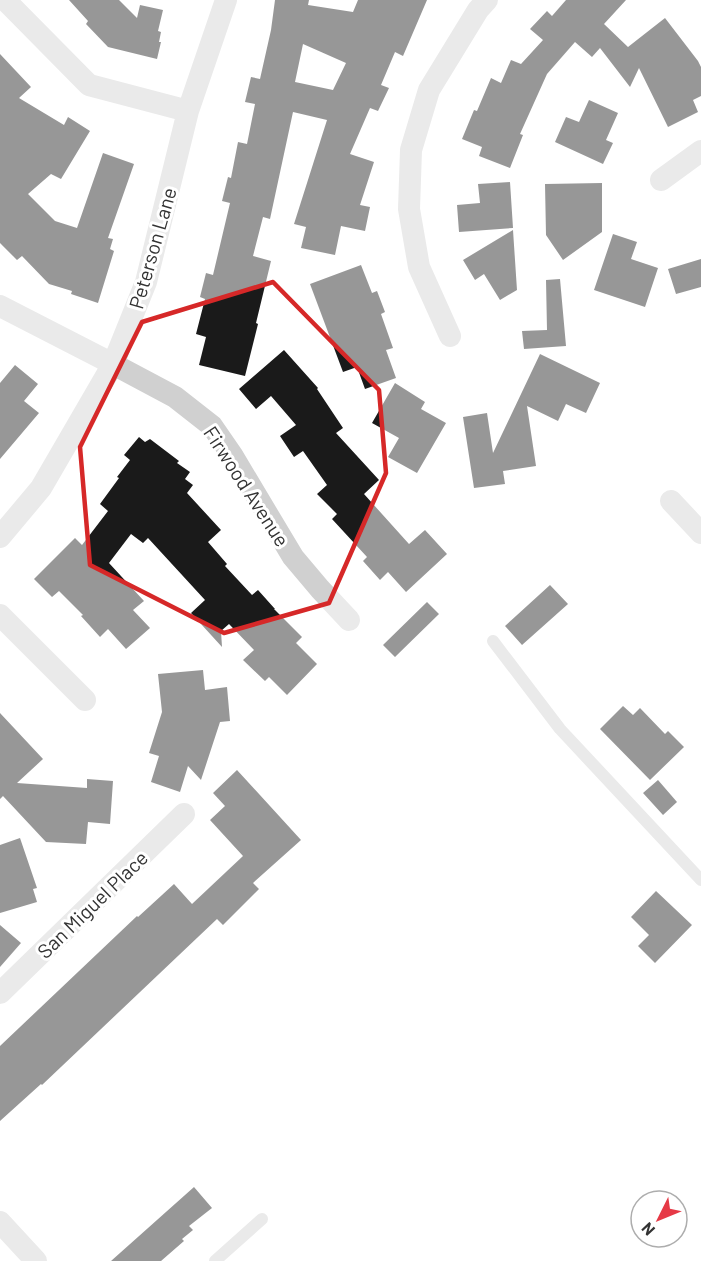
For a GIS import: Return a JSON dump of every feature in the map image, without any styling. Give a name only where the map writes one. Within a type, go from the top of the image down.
[{"type":"street","points":[[5,0],[89,85],[188,111]]},
{"type":"street","name":"Peterson Lane","points":[[0,537],[41,488],[113,363],[146,282],[188,111],[226,0]]},
{"type":"street","points":[[450,336],[419,267],[409,209],[411,150],[429,90],[478,10],[488,0]]},
{"type":"street","points":[[661,180],[701,151]]},
{"type":"street","name":"Firwood Avenue","points":[[0,306],[175,397],[212,426],[293,557],[349,620]]},
{"type":"street","points":[[671,501],[701,533]]},
{"type":"street","points":[[0,615],[85,700]]},
{"type":"street","name":"San Miguel Place","points":[[0,993],[184,814]]},
{"type":"street","points":[[0,1222],[36,1261]]},
{"type":"lane","points":[[494,641],[560,729],[701,880]]},
{"type":"lane","points":[[215,1261],[262,1219]]},
{"type":"highlighted area","points":[[273,282],[379,390],[386,473],[329,603],[224,633],[90,565],[80,447],[142,322]]},
{"type":"building","points":[[69,0],[119,0],[137,18],[140,5],[163,10],[158,31],[161,32],[159,42],[161,42],[157,59],[108,47],[86,24],[88,21]]},
{"type":"building","points":[[275,0],[309,0],[308,5],[353,12],[358,0],[427,0],[403,56],[395,52],[381,85],[389,88],[378,111],[370,108],[350,154],[374,162],[360,205],[370,207],[365,231],[341,226],[335,255],[301,248],[306,227],[294,224],[327,120],[293,112],[270,219],[263,217],[253,256],[271,261],[245,376],[199,365],[206,337],[196,334],[205,299],[200,297],[206,273],[213,275],[230,203],[222,201],[228,177],[231,178],[238,142],[247,144],[255,104],[245,102],[251,77],[260,79]],"holes":[[[303,44],[346,63],[333,90],[295,82]]]},
{"type":"building","points":[[566,0],[626,0],[604,24],[628,47],[665,18],[701,67],[701,96],[693,100],[698,112],[668,127],[639,68],[630,87],[600,48],[592,57],[575,42],[547,74],[520,134],[523,135],[510,168],[479,156],[482,147],[462,139],[491,78],[501,83],[511,60],[521,64],[543,40],[530,29],[547,11],[552,16]]},
{"type":"building","points":[[0,54],[31,87],[19,98],[64,125],[68,117],[90,131],[61,179],[51,174],[28,194],[55,221],[77,228],[103,153],[134,164],[108,238],[113,239],[110,249],[114,251],[98,303],[49,284],[22,256],[17,260],[0,243]]},
{"type":"building","points":[[589,100],[618,113],[606,140],[613,143],[603,164],[555,142],[566,117],[579,122]]},
{"type":"building","points":[[510,182],[513,228],[459,232],[457,205],[480,203],[478,184]]},
{"type":"building","points":[[602,183],[602,232],[563,260],[546,235],[545,184]]},
{"type":"building","points":[[513,230],[517,290],[500,300],[484,274],[475,280],[463,260]]},
{"type":"building","points":[[613,234],[637,242],[631,259],[658,268],[645,307],[594,290]]},
{"type":"building","points":[[701,259],[701,287],[676,294],[668,269]]},
{"type":"building","points":[[361,265],[372,293],[377,291],[385,312],[381,314],[393,348],[386,350],[396,378],[365,389],[357,367],[343,372],[310,284]]},
{"type":"building","points":[[560,279],[566,346],[524,349],[522,331],[547,330],[546,280]]},
{"type":"building","points":[[284,350],[318,388],[343,428],[336,433],[379,480],[364,494],[409,544],[425,530],[447,554],[406,592],[388,572],[380,580],[363,561],[367,557],[332,519],[337,514],[317,494],[327,485],[303,451],[294,457],[280,436],[296,425],[271,396],[256,409],[239,389]]},
{"type":"building","points":[[540,354],[600,383],[586,413],[566,404],[558,421],[527,406],[536,466],[503,471],[505,484],[474,488],[463,417],[487,413],[493,453]]},
{"type":"building","points":[[15,365],[38,384],[24,401],[39,413],[0,459],[0,383]]},
{"type":"building","points":[[395,383],[425,402],[421,409],[446,423],[417,473],[388,457],[399,438],[372,423]]},
{"type":"building","points":[[139,437],[145,442],[150,439],[190,472],[185,479],[193,485],[187,493],[221,530],[208,542],[227,564],[225,566],[252,595],[258,590],[302,637],[296,643],[317,664],[287,695],[269,677],[265,681],[243,660],[254,650],[229,624],[221,631],[222,647],[191,613],[205,600],[148,538],[143,543],[131,534],[109,563],[144,601],[133,610],[150,628],[126,649],[108,629],[100,637],[81,616],[83,615],[59,591],[52,597],[34,579],[75,538],[82,545],[108,511],[100,504],[130,460],[124,455]]},
{"type":"building","points":[[550,585],[568,604],[522,645],[505,626]]},
{"type":"building","points":[[427,602],[439,614],[395,657],[383,645]]},
{"type":"building","points":[[203,670],[205,690],[227,687],[230,721],[220,722],[201,780],[188,766],[180,792],[151,782],[159,756],[149,753],[162,712],[158,674]]},
{"type":"building","points":[[623,706],[633,715],[640,708],[665,734],[668,731],[684,747],[650,780],[600,729]]},
{"type":"building","points":[[0,713],[43,759],[17,783],[87,788],[87,779],[113,781],[110,824],[88,822],[86,844],[46,842],[3,796],[0,799]]},
{"type":"building","points":[[237,770],[301,840],[253,883],[259,889],[223,925],[217,919],[42,1085],[0,1121],[0,1046],[174,884],[192,904],[243,856],[210,820],[225,806],[213,793]]},
{"type":"building","points":[[658,780],[677,802],[663,815],[643,793]]},
{"type":"building","points":[[20,838],[37,888],[33,889],[37,902],[0,913],[0,845]]},
{"type":"building","points":[[656,891],[692,925],[655,963],[638,946],[649,935],[631,917]]},
{"type":"building","points":[[0,925],[21,943],[0,967]]},
{"type":"building","points":[[194,1187],[212,1208],[189,1226],[193,1230],[182,1239],[184,1241],[161,1261],[111,1261]]}]
